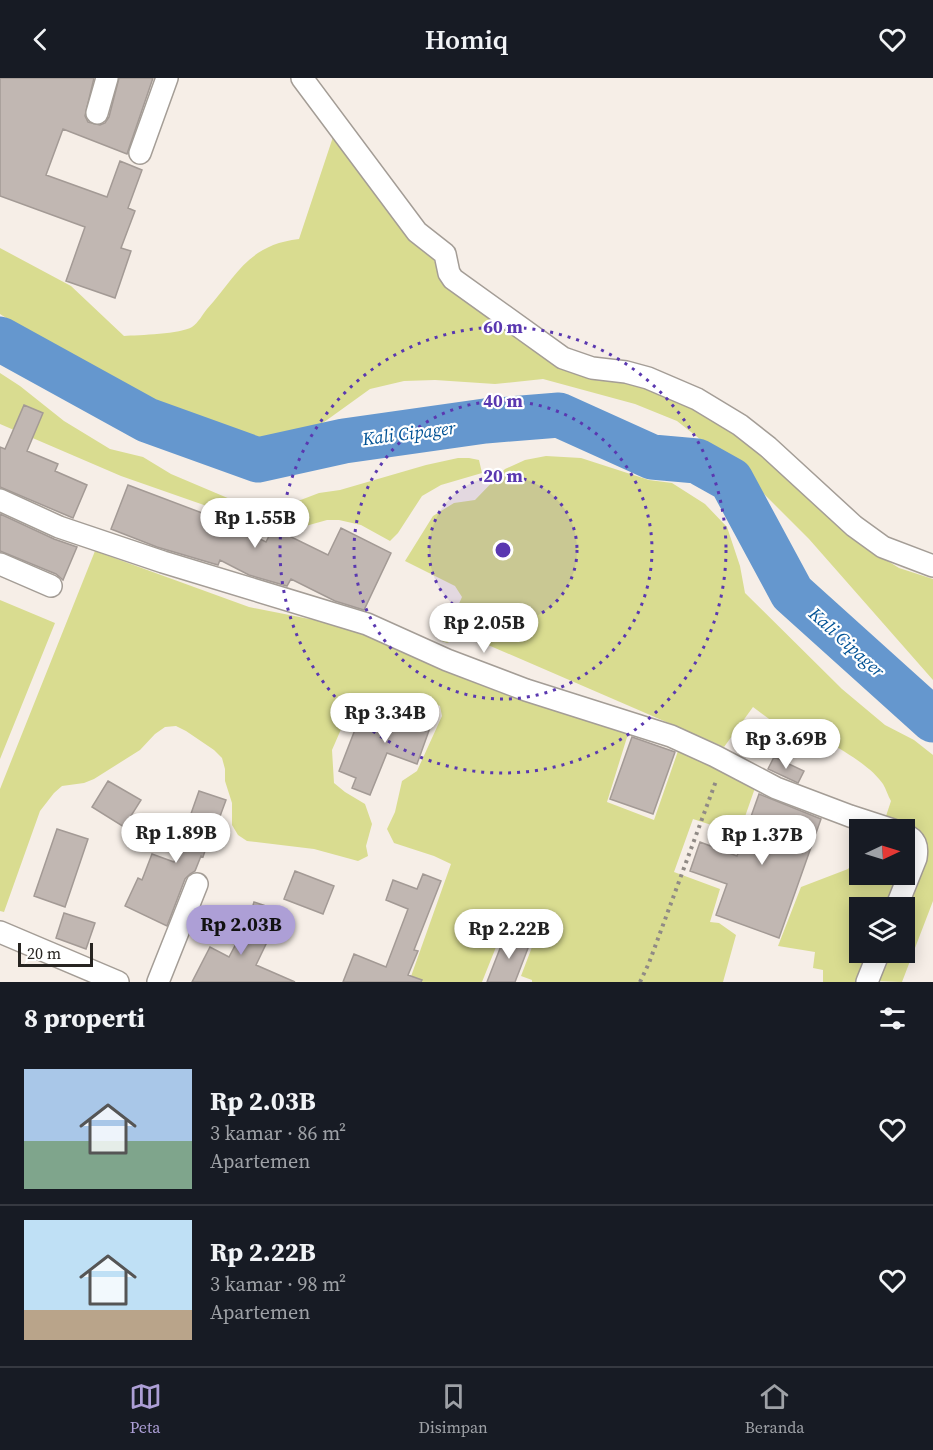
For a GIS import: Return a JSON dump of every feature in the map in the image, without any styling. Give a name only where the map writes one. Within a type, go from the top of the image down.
[{"type":"street","points":[[97,112],[107,78]]},
{"type":"street","points":[[140,153],[166,78]]},
{"type":"street","points":[[302,78],[417,232],[447,264],[453,279],[563,358],[592,368],[626,372],[648,378],[697,399],[740,425],[768,447],[854,526],[883,547],[933,566]]},
{"type":"street","points":[[0,500],[59,527],[163,562],[368,624],[447,660],[526,690],[671,736],[777,788],[859,819]]},
{"type":"street","points":[[0,564],[51,586]]},
{"type":"street","points":[[915,841],[917,849],[915,861]]},
{"type":"street","points":[[158,982],[197,884]]},
{"type":"street","points":[[0,932],[118,982]]},
{"type":"street","points":[[867,982],[875,963]]},
{"type":"path","points":[[640,982],[723,760]]},
{"type":"green space","points":[[333,137],[415,245],[433,259],[454,291],[555,362],[608,381],[634,384],[677,399],[717,422],[753,449],[872,551],[899,568],[933,579],[933,680],[809,539],[743,473],[677,421],[635,404],[543,379],[495,384],[435,380],[404,381],[370,389],[320,425],[272,444],[231,439],[168,413],[97,376],[0,314],[0,248],[71,286],[124,336],[170,333],[192,327],[236,273],[255,255],[282,242],[299,239]]},
{"type":"green space","points":[[0,373],[64,421],[110,449],[143,457],[171,474],[230,499],[253,503],[298,501],[319,493],[340,490],[458,458],[479,460],[482,473],[441,485],[422,496],[398,533],[390,541],[361,525],[339,520],[327,520],[295,529],[285,529],[263,521],[241,518],[121,476],[0,424]]},
{"type":"green space","points":[[546,456],[581,458],[649,480],[672,483],[705,504],[727,527],[740,566],[745,593],[842,689],[885,725],[914,740],[933,755],[933,901],[915,948],[915,897],[907,897],[910,885],[915,885],[915,863],[922,835],[915,831],[915,819],[893,819],[886,816],[891,801],[883,784],[865,765],[839,748],[787,723],[780,727],[753,707],[724,747],[465,635],[447,643],[442,641],[462,597],[455,586],[405,561],[433,516],[454,503],[475,500],[505,469],[525,460]]},
{"type":"green space","points":[[95,551],[249,607],[345,626],[527,700],[628,734],[607,802],[654,820],[678,751],[716,764],[756,785],[739,834],[693,819],[674,872],[720,889],[710,922],[719,923],[736,935],[723,982],[532,982],[521,976],[535,939],[504,927],[482,982],[409,982],[451,864],[394,843],[387,829],[395,812],[402,781],[417,771],[442,716],[440,706],[417,696],[341,697],[342,727],[332,750],[334,783],[365,804],[372,824],[366,846],[368,856],[358,861],[314,849],[247,841],[238,835],[232,825],[232,803],[225,781],[222,758],[186,731],[176,726],[165,727],[140,750],[94,779],[62,786],[54,793],[40,811],[4,912],[0,911],[0,789]]},
{"type":"green space","points":[[0,600],[55,623],[0,759]]},
{"type":"green space","points":[[848,869],[849,885],[898,885],[894,897],[849,897],[849,963],[868,963],[861,982],[823,982],[823,970],[813,968],[815,952],[778,946],[801,887]]},
{"type":"green space","points":[[883,963],[909,963],[902,982],[876,981]]},
{"type":"building","points":[[0,78],[94,78],[85,116],[88,122],[100,125],[105,123],[109,117],[119,78],[153,78],[127,154],[63,129],[46,175],[107,197],[120,161],[142,170],[128,208],[135,211],[121,248],[131,251],[115,298],[66,281],[85,227],[0,196]]},
{"type":"building","points":[[24,405],[43,413],[27,451],[58,464],[55,471],[87,485],[73,518],[0,487],[0,447],[5,449]]},
{"type":"building","points":[[128,485],[226,522],[266,542],[273,528],[328,555],[341,528],[391,553],[364,610],[335,601],[291,579],[287,586],[249,575],[220,560],[218,565],[157,547],[111,529]]},
{"type":"building","points":[[0,514],[77,547],[63,580],[56,574],[0,551]]},
{"type":"building","points":[[410,702],[436,711],[417,764],[387,753],[370,795],[352,788],[356,778],[339,771],[363,709],[402,725]]},
{"type":"building","points":[[632,737],[675,752],[653,814],[610,799]]},
{"type":"building","points":[[774,757],[804,771],[798,783],[768,769]]},
{"type":"building","points":[[108,781],[141,800],[124,827],[92,807]]},
{"type":"building","points":[[199,791],[226,800],[219,819],[216,818],[203,857],[201,856],[195,871],[185,879],[167,926],[125,906],[138,878],[142,880],[152,854],[174,862]]},
{"type":"building","points":[[759,794],[821,819],[779,938],[716,915],[727,884],[690,871],[700,842],[737,856]]},
{"type":"building","points":[[57,829],[88,839],[65,907],[34,896]]},
{"type":"building","points":[[295,871],[334,886],[323,914],[284,899]]},
{"type":"building","points":[[423,874],[441,881],[414,950],[418,951],[408,975],[422,980],[421,982],[343,982],[354,954],[386,967],[408,909],[386,900],[393,880],[417,889]]},
{"type":"building","points":[[254,902],[272,908],[262,939],[267,942],[256,965],[295,982],[192,982],[210,947],[229,957],[249,919]]},
{"type":"building","points":[[64,913],[95,923],[86,949],[56,938]]},
{"type":"building","points":[[506,933],[530,943],[515,982],[487,982]]},
{"type":"waterway","name":"Kali Cipager","points":[[0,339],[147,420],[258,460],[344,441],[485,421],[559,415],[652,457],[697,461],[731,480],[792,593],[933,720]]}]
